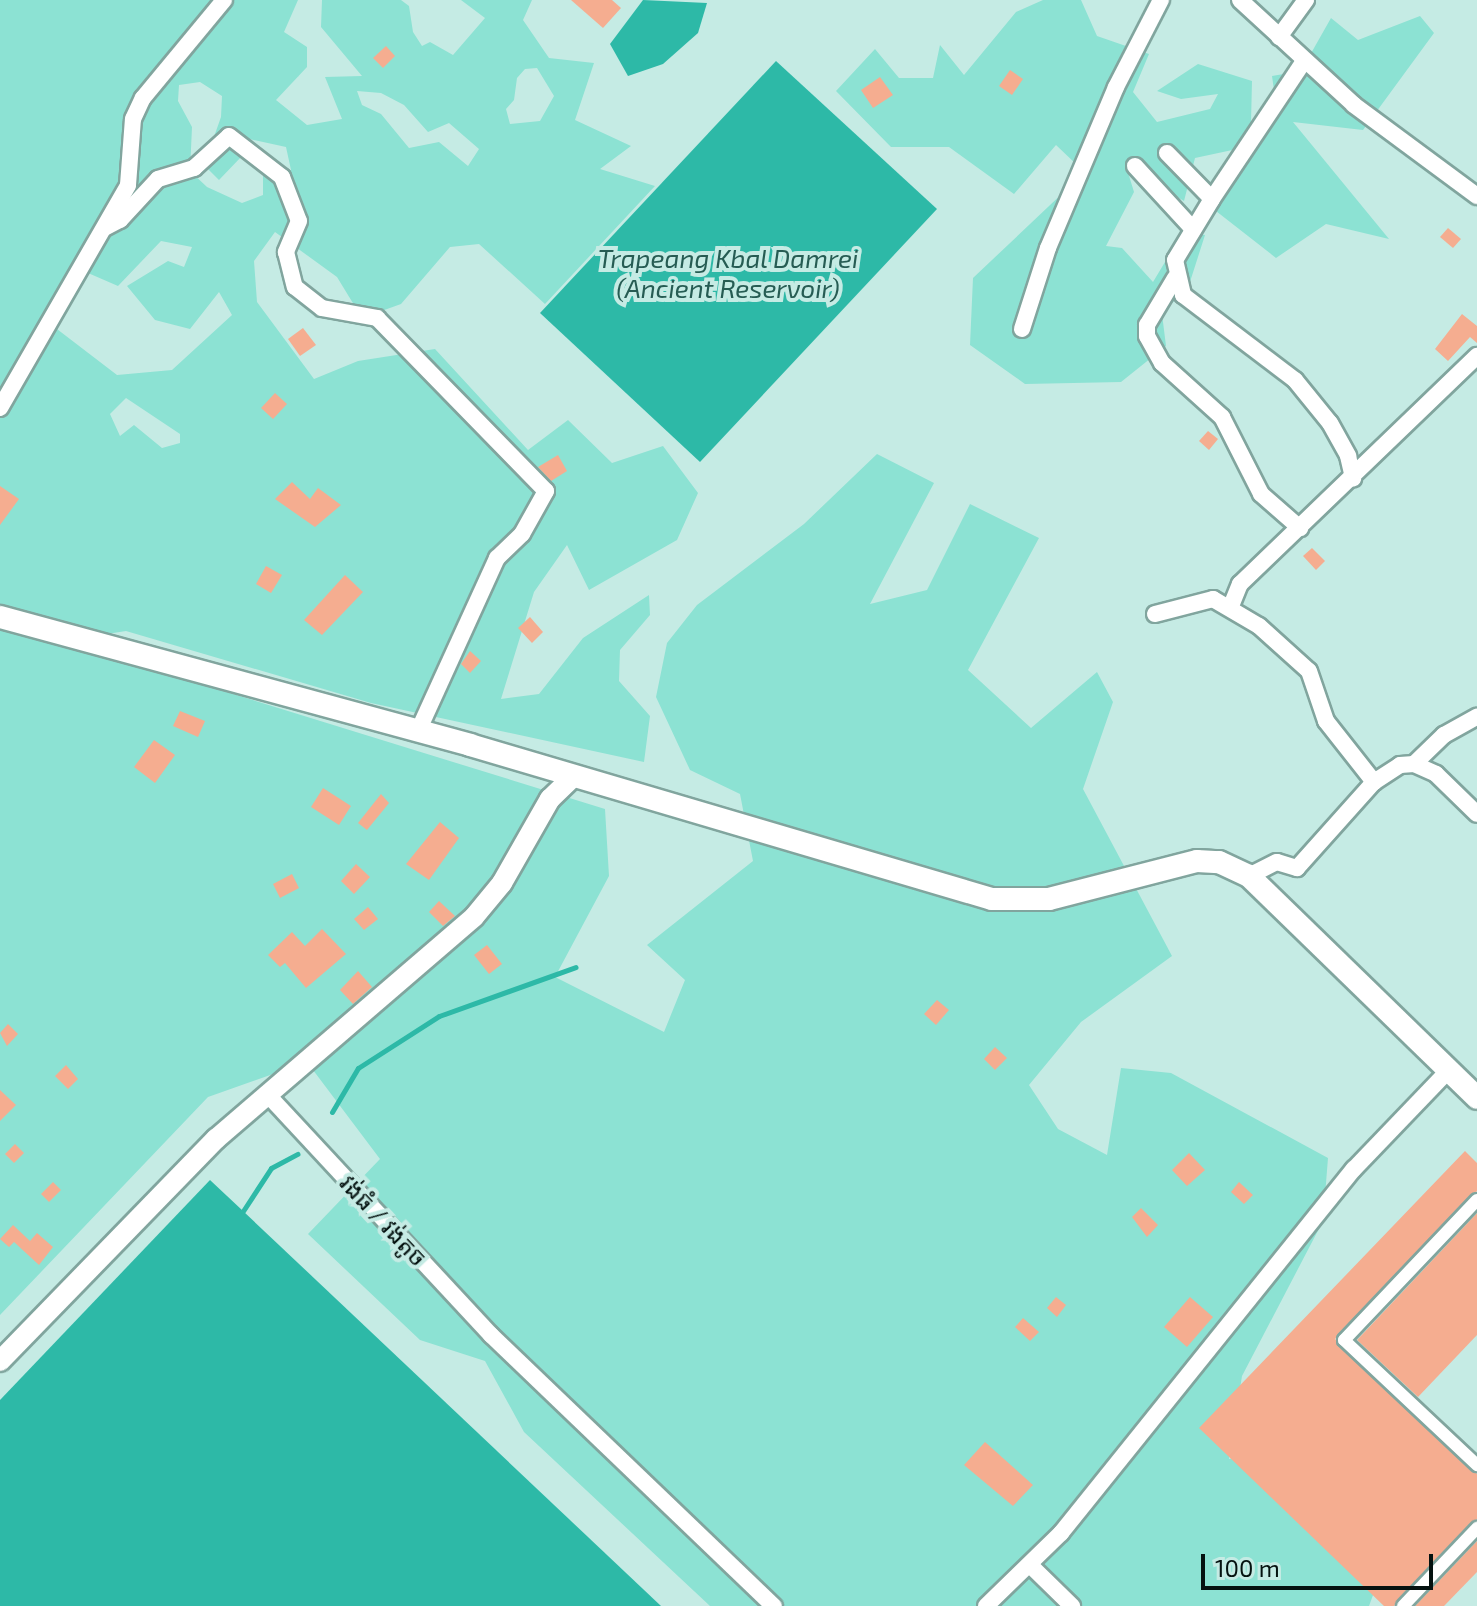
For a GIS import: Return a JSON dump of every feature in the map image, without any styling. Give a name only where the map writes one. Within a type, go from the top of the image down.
[{"type":"main road","points":[[0,617],[418,731],[992,899],[1049,899],[1197,861],[1219,862],[1249,876],[1477,1098]]},
{"type":"street","points":[[0,408],[128,185],[133,119],[143,98],[224,0]]},
{"type":"street","points":[[1022,329],[1048,248],[1116,87],[1161,0]]},
{"type":"street","points":[[1240,0],[1304,61],[1477,196]]},
{"type":"street","points":[[1279,37],[1306,0]]},
{"type":"street","points":[[1304,61],[1193,229],[1175,260],[1175,278],[1183,295],[1295,380],[1330,423],[1348,456],[1353,478]]},
{"type":"street","points":[[106,227],[158,179],[194,168],[229,136],[282,177],[299,221],[286,252],[295,287],[322,308],[377,318],[546,491],[522,534],[497,558],[418,731]]},
{"type":"street","points":[[1167,153],[1212,199]]},
{"type":"street","points":[[1135,166],[1193,229]]},
{"type":"street","points":[[1175,278],[1147,325],[1147,336],[1162,363],[1222,417],[1261,494],[1300,528]]},
{"type":"street","points":[[1231,606],[1240,584],[1353,478],[1388,437],[1427,408],[1477,356]]},
{"type":"street","points":[[1155,614],[1213,599],[1231,606],[1309,671],[1326,721],[1374,782]]},
{"type":"street","points":[[1414,764],[1444,735],[1477,717]]},
{"type":"street","points":[[1249,876],[1277,862],[1297,868],[1374,782],[1400,765],[1414,764],[1436,774],[1477,814]]},
{"type":"street","points":[[0,1361],[216,1139],[431,959],[474,917],[502,883],[550,799],[573,777]]},
{"type":"street","points":[[986,1606],[1030,1565],[1179,1391],[1354,1169],[1448,1071]]},
{"type":"street","name":"វង់ធំ / វង់តូច","points":[[267,1094],[491,1335],[774,1606]]},
{"type":"street","points":[[1477,1200],[1344,1340],[1477,1465]]},
{"type":"street","points":[[1403,1606],[1477,1528]]},
{"type":"street","points":[[1030,1565],[1072,1606]]},
{"type":"shaded area","points":[[0,0],[298,0],[284,32],[307,47],[307,67],[276,100],[307,125],[342,119],[325,77],[362,76],[321,27],[322,0],[401,0],[409,6],[413,32],[422,46],[430,42],[453,55],[485,18],[461,0],[532,0],[523,20],[549,58],[594,63],[575,120],[631,146],[600,169],[655,186],[545,304],[479,244],[450,247],[401,304],[362,318],[337,277],[275,232],[254,261],[257,302],[314,379],[358,361],[435,349],[528,450],[568,420],[612,463],[663,446],[698,493],[677,540],[589,590],[567,545],[534,592],[501,699],[539,694],[583,638],[649,595],[650,615],[620,650],[619,681],[650,716],[644,762],[371,703],[126,631],[62,641],[605,809],[609,876],[555,977],[664,1032],[685,980],[647,945],[753,861],[740,794],[690,770],[656,697],[667,643],[697,605],[804,524],[877,454],[934,483],[870,604],[927,590],[970,504],[1039,538],[968,670],[1031,728],[1097,672],[1113,702],[1083,789],[1172,956],[1081,1022],[1029,1085],[1058,1129],[1107,1155],[1121,1068],[1171,1073],[1328,1158],[1323,1221],[1242,1376],[1229,1459],[1345,1430],[1409,1497],[1369,1606],[710,1606],[524,1432],[485,1361],[420,1340],[308,1234],[380,1159],[307,1062],[208,1097],[0,1315]],"holes":[[[537,68],[554,96],[540,121],[510,124],[506,109],[514,100],[517,78],[525,69]],[[200,82],[222,96],[221,117],[204,165],[219,180],[242,156],[249,139],[286,147],[291,170],[263,168],[263,195],[242,203],[207,187],[190,171],[192,127],[178,101],[179,85]],[[357,91],[381,93],[404,105],[428,132],[449,123],[479,149],[468,166],[439,142],[409,148],[381,114],[362,105]],[[161,241],[192,247],[184,267],[168,261],[127,286],[155,320],[190,329],[219,292],[232,315],[172,370],[117,375],[53,326],[88,273],[118,286]],[[126,398],[180,434],[180,443],[162,448],[134,425],[120,436],[110,414]]]},
{"type":"shaded area","points":[[1043,0],[1081,0],[1097,36],[1149,54],[1133,92],[1157,122],[1210,109],[1218,94],[1181,99],[1157,91],[1198,64],[1252,81],[1251,123],[1277,111],[1272,76],[1301,71],[1331,18],[1358,40],[1420,16],[1434,33],[1363,130],[1293,122],[1389,239],[1326,224],[1276,258],[1207,204],[1237,149],[1195,158],[1184,201],[1126,166],[1134,192],[1106,246],[1122,248],[1153,282],[1183,232],[1205,235],[1189,285],[1162,314],[1166,346],[1121,382],[1025,384],[970,345],[973,278],[1067,189],[1077,165],[1056,145],[1014,194],[949,147],[891,147],[836,91],[875,49],[899,78],[933,78],[940,45],[964,75],[1016,12]]},
{"type":"water","points":[[643,0],[707,3],[698,33],[663,64],[628,76],[610,44]]},
{"type":"water","name":"Trapeang Kbal Damrei (Ancient Reservoir)","points":[[776,61],[937,209],[700,462],[540,313]]},
{"type":"water","points":[[210,1180],[661,1606],[0,1606],[0,1400]]},
{"type":"building","points":[[571,0],[612,0],[621,8],[603,28]]},
{"type":"building","points":[[386,46],[395,56],[383,68],[373,58]]},
{"type":"building","points":[[1010,70],[1023,79],[1012,95],[999,86]]},
{"type":"building","points":[[880,77],[893,95],[873,108],[861,90]]},
{"type":"building","points":[[1448,228],[1461,239],[1453,248],[1440,237]]},
{"type":"building","points":[[1462,314],[1477,326],[1477,343],[1470,337],[1448,361],[1435,349]]},
{"type":"building","points":[[303,328],[316,345],[300,356],[288,339]]},
{"type":"building","points":[[275,393],[287,404],[273,419],[261,408]]},
{"type":"building","points":[[1208,431],[1218,439],[1209,450],[1199,441]]},
{"type":"building","points":[[558,455],[567,471],[551,481],[538,467]]},
{"type":"building","points":[[292,482],[310,499],[318,488],[341,505],[315,527],[275,499]]},
{"type":"building","points":[[0,486],[19,499],[0,525]]},
{"type":"building","points":[[1312,548],[1325,561],[1316,570],[1303,556]]},
{"type":"building","points":[[266,566],[282,575],[271,593],[256,584]]},
{"type":"building","points":[[345,575],[363,592],[322,635],[304,620]]},
{"type":"building","points":[[530,617],[543,632],[532,643],[518,628]]},
{"type":"building","points":[[470,651],[481,661],[470,673],[461,664]]},
{"type":"building","points":[[180,711],[205,721],[198,737],[173,726]]},
{"type":"building","points":[[154,740],[175,755],[155,783],[134,767]]},
{"type":"building","points":[[323,788],[351,806],[339,825],[311,807]]},
{"type":"building","points":[[381,794],[389,803],[367,830],[358,823]]},
{"type":"building","points":[[440,822],[459,838],[429,880],[406,864]]},
{"type":"building","points":[[356,864],[370,877],[354,894],[341,881]]},
{"type":"building","points":[[292,874],[299,888],[280,898],[273,884]]},
{"type":"building","points":[[439,901],[455,916],[443,926],[429,912]]},
{"type":"building","points":[[368,907],[378,919],[364,930],[354,919]]},
{"type":"building","points":[[322,929],[346,954],[306,988],[285,963],[280,967],[268,955],[292,932],[305,946]]},
{"type":"building","points":[[487,945],[502,964],[489,974],[474,955]]},
{"type":"building","points":[[358,971],[372,987],[353,1004],[340,990]]},
{"type":"building","points":[[937,1000],[949,1010],[936,1025],[924,1014]]},
{"type":"building","points":[[8,1024],[18,1034],[7,1046],[0,1033]]},
{"type":"building","points":[[995,1047],[1007,1058],[995,1070],[984,1059]]},
{"type":"building","points":[[66,1065],[78,1079],[68,1089],[55,1076]]},
{"type":"building","points":[[0,1090],[16,1105],[0,1121]]},
{"type":"building","points":[[15,1144],[24,1153],[14,1163],[5,1154]]},
{"type":"building","points":[[1465,1151],[1477,1163],[1477,1191],[1335,1339],[1477,1474],[1477,1519],[1394,1606],[1384,1606],[1199,1428]]},
{"type":"building","points":[[1189,1153],[1205,1170],[1187,1186],[1172,1170]]},
{"type":"building","points":[[53,1182],[61,1190],[49,1202],[41,1194]]},
{"type":"building","points":[[1239,1182],[1253,1195],[1244,1204],[1231,1192]]},
{"type":"building","points":[[1141,1208],[1158,1225],[1147,1237],[1132,1217]]},
{"type":"building","points":[[1477,1213],[1477,1335],[1418,1397],[1357,1340]]},
{"type":"building","points":[[13,1225],[30,1241],[37,1233],[53,1247],[39,1265],[14,1242],[9,1247],[0,1239]]},
{"type":"building","points":[[1056,1297],[1066,1305],[1057,1317],[1047,1308]]},
{"type":"building","points":[[1190,1297],[1213,1317],[1187,1347],[1164,1327]]},
{"type":"building","points":[[1023,1318],[1039,1332],[1030,1341],[1015,1327]]},
{"type":"building","points":[[985,1442],[1033,1485],[1013,1506],[964,1465]]},
{"type":"building","points":[[1477,1541],[1477,1572],[1444,1606],[1415,1606]]},
{"type":"waterway","points":[[332,1112],[358,1068],[439,1016],[576,967]]},
{"type":"waterway","points":[[243,1211],[271,1168],[297,1154]]}]
